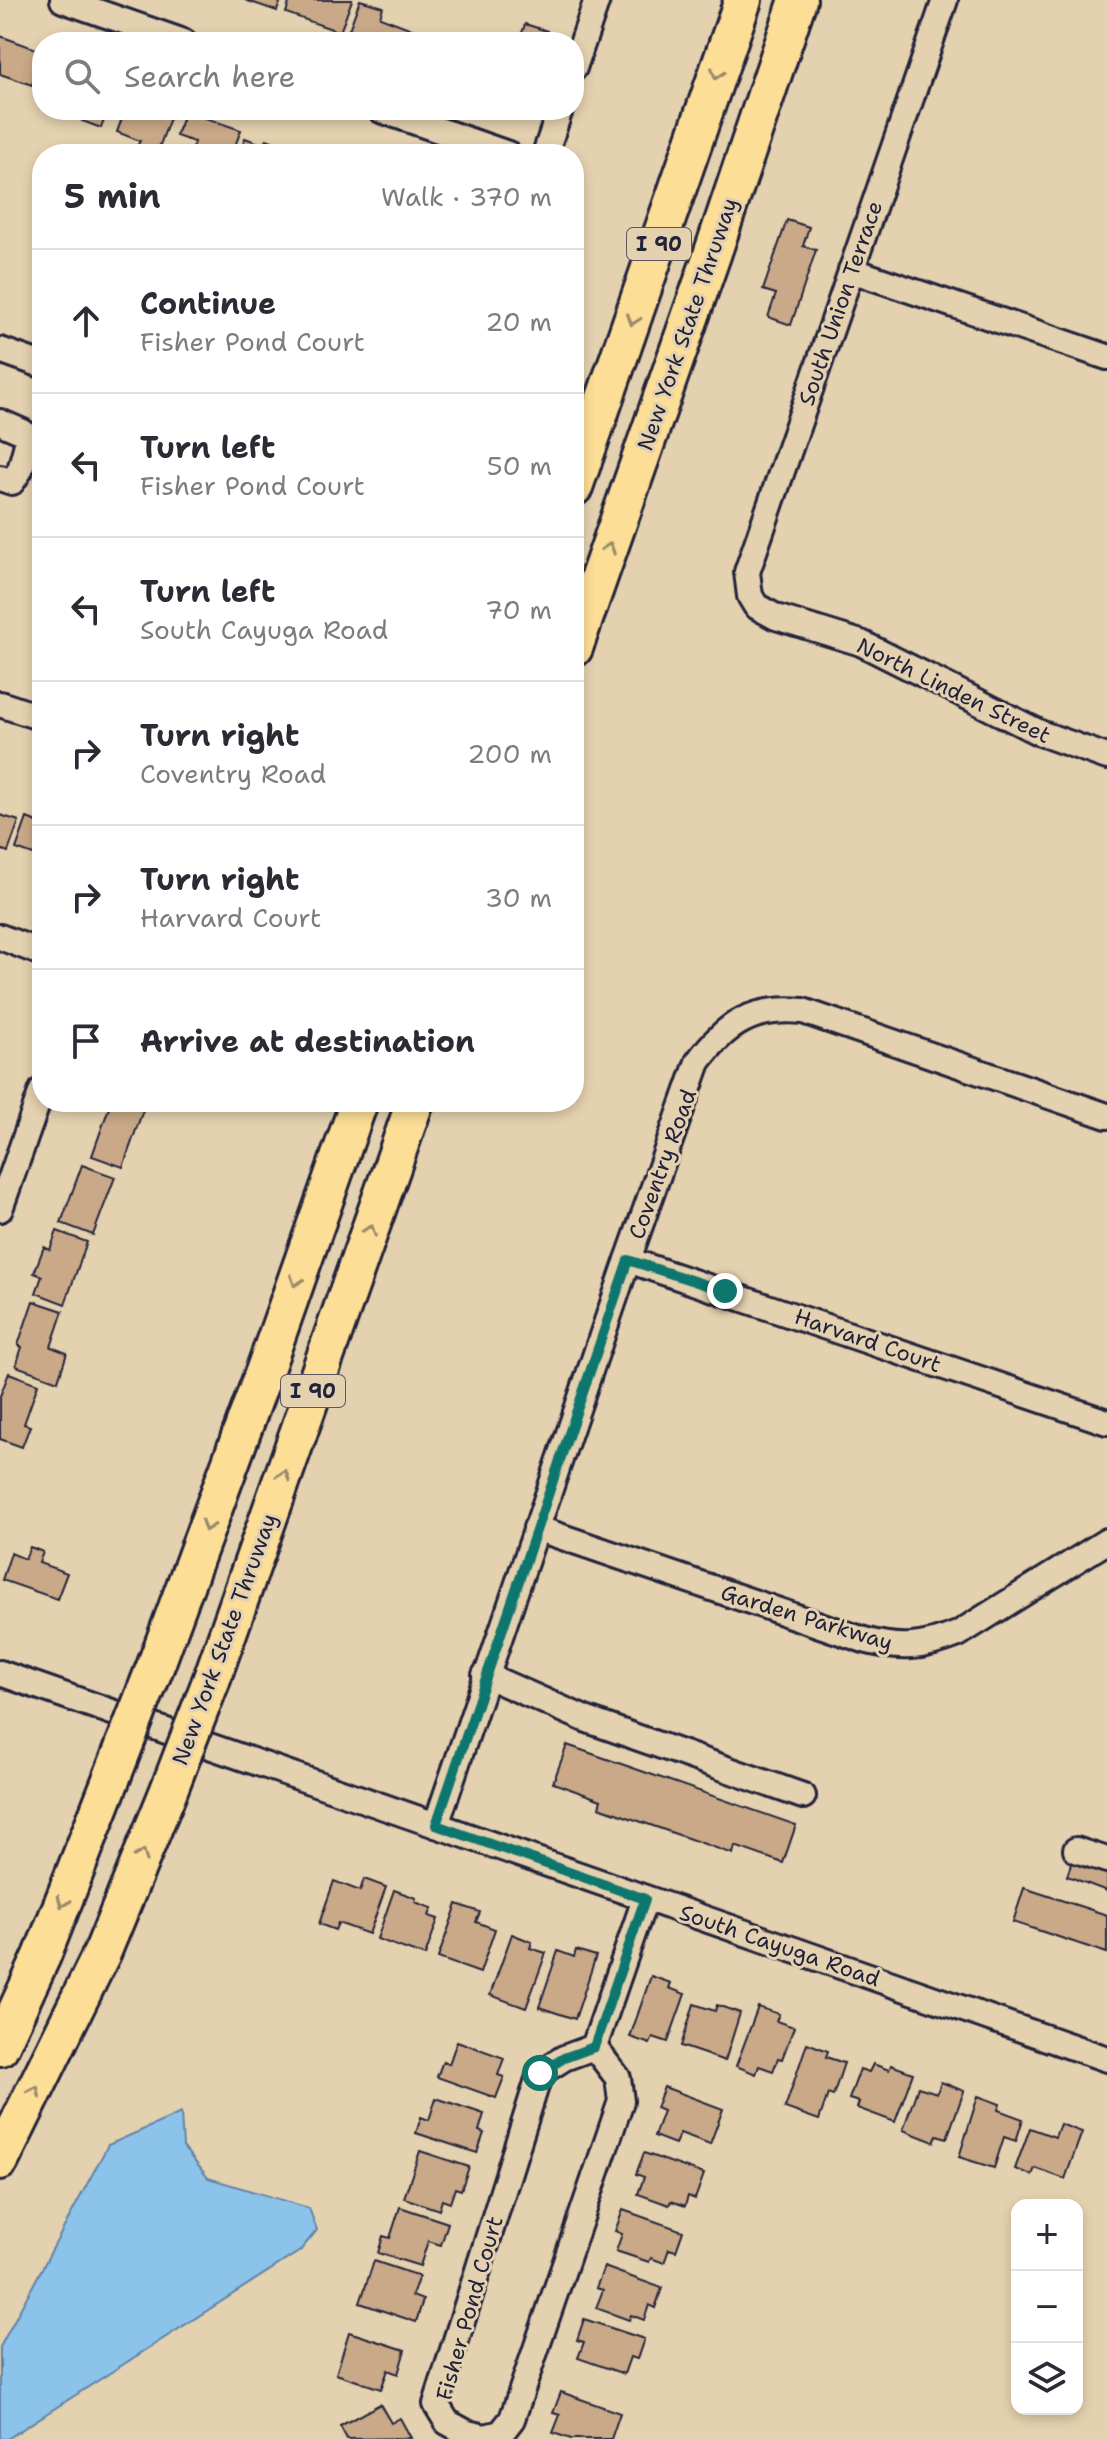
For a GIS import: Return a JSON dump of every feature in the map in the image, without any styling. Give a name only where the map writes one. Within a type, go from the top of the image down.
[{"type":"highway","name":"I 90","points":[[584,458],[743,0]]},
{"type":"highway","name":"New York State Thruway","points":[[584,620],[798,0]]},
{"type":"highway","name":"I 90","points":[[0,2047],[42,1956],[157,1662],[355,1112]]},
{"type":"highway","name":"New York State Thruway","points":[[0,2161],[103,1951],[167,1795],[211,1681],[411,1112]]},
{"type":"street","points":[[63,0],[155,32]]},
{"type":"street","points":[[584,38],[597,0]]},
{"type":"street","name":"South Union Terrace","points":[[756,606],[750,596],[747,572],[945,0]]},
{"type":"street","points":[[410,120],[479,144]]},
{"type":"street","points":[[548,144],[557,120]]},
{"type":"street","points":[[851,270],[1107,357]]},
{"type":"street","points":[[0,350],[32,361]]},
{"type":"street","points":[[0,422],[23,432],[28,440],[20,470],[12,482],[0,478]]},
{"type":"street","name":"North Linden Street","points":[[756,606],[776,617],[861,643],[1040,733],[1107,757]]},
{"type":"street","points":[[0,704],[32,715]]},
{"type":"street","points":[[0,937],[32,949]]},
{"type":"street","name":"Coventry Road","points":[[436,1825],[628,1260],[698,1062],[712,1043],[729,1027],[747,1017],[766,1011],[803,1011],[1107,1116]]},
{"type":"street","points":[[0,1209],[34,1112]]},
{"type":"street","name":"Harvard Court","points":[[628,1260],[1107,1422]]},
{"type":"street","name":"Garden Parkway","points":[[536,1528],[864,1640],[885,1646],[911,1647],[934,1644],[958,1634],[1107,1541]]},
{"type":"street","name":"South Cayuga Road","points":[[0,1673],[1107,2059]]},
{"type":"street","points":[[485,1675],[585,1719],[803,1796]]},
{"type":"street","points":[[1076,1850],[1107,1860]]},
{"type":"street","points":[[594,2047],[645,1899]]},
{"type":"street","name":"Fisher Pond Court","points":[[594,2047],[618,2078],[621,2101],[512,2419],[501,2433],[485,2437],[467,2433],[447,2422],[436,2404],[540,2073],[564,2058],[594,2047]]},
{"type":"water","points":[[181,2113],[183,2147],[208,2178],[309,2208],[317,2230],[300,2251],[7,2439],[0,2439],[0,2347],[108,2145]]},
{"type":"building","points":[[245,0],[281,0],[277,11]]},
{"type":"building","points":[[290,0],[352,0],[340,32],[286,13]]},
{"type":"building","points":[[360,0],[383,7],[380,17],[412,29],[411,32],[348,32]]},
{"type":"building","points":[[525,24],[547,31],[547,32],[522,32]]},
{"type":"building","points":[[0,36],[32,47],[32,85],[0,74]]},
{"type":"building","points":[[82,120],[104,120],[101,128]]},
{"type":"building","points":[[121,120],[169,120],[160,144],[138,144],[140,141],[117,132]]},
{"type":"building","points":[[182,120],[212,120],[241,130],[236,144],[193,144],[176,136]]},
{"type":"building","points":[[245,138],[262,144],[243,144]]},
{"type":"building","points":[[787,220],[809,227],[803,246],[816,250],[791,325],[768,317],[776,294],[763,290]]},
{"type":"building","points":[[0,815],[19,821],[8,852],[0,849]]},
{"type":"building","points":[[27,818],[32,820],[32,855],[16,849]]},
{"type":"building","points":[[107,1112],[142,1112],[123,1167],[92,1156]]},
{"type":"building","points":[[82,1165],[115,1177],[93,1235],[61,1223]]},
{"type":"building","points":[[57,1231],[87,1242],[65,1304],[36,1293],[42,1276],[34,1273],[44,1247],[50,1250]]},
{"type":"building","points":[[33,1301],[63,1311],[51,1347],[67,1353],[58,1381],[16,1366],[22,1347],[18,1345]]},
{"type":"building","points":[[9,1373],[38,1384],[24,1424],[30,1426],[22,1447],[0,1439],[0,1396]]},
{"type":"building","points":[[30,1547],[43,1552],[39,1563],[67,1573],[57,1599],[2,1580],[11,1553],[25,1559]]},
{"type":"building","points":[[567,1745],[796,1825],[783,1863],[735,1846],[733,1854],[599,1807],[601,1800],[553,1783]]},
{"type":"building","points":[[1075,1853],[1107,1865],[1107,1891],[1067,1876]]},
{"type":"building","points":[[364,1879],[386,1887],[369,1934],[338,1923],[335,1930],[319,1924],[334,1881],[360,1891]]},
{"type":"building","points":[[1024,1888],[1107,1915],[1107,1953],[1013,1922]]},
{"type":"building","points":[[394,1890],[432,1908],[429,1916],[438,1919],[425,1956],[377,1939]]},
{"type":"building","points":[[457,1904],[480,1912],[476,1922],[495,1929],[480,1973],[438,1958]]},
{"type":"building","points":[[512,1934],[532,1942],[530,1948],[546,1953],[526,2008],[490,1995]]},
{"type":"building","points":[[576,1950],[596,1956],[575,2019],[539,2007],[558,1951],[574,1957]]},
{"type":"building","points":[[651,1976],[671,1983],[669,1988],[685,1994],[668,2042],[653,2037],[650,2044],[630,2037]]},
{"type":"building","points":[[694,2004],[715,2011],[717,2005],[740,2013],[725,2061],[681,2046]]},
{"type":"building","points":[[758,2007],[779,2014],[776,2021],[794,2027],[782,2059],[778,2058],[773,2071],[759,2066],[756,2074],[736,2066]]},
{"type":"building","points":[[457,2041],[504,2058],[498,2075],[504,2077],[496,2098],[437,2077],[443,2061],[449,2064]]},
{"type":"building","points":[[807,2043],[828,2051],[826,2057],[844,2063],[833,2096],[828,2094],[819,2120],[785,2108]]},
{"type":"building","points":[[873,2064],[889,2070],[891,2065],[913,2073],[895,2122],[857,2108],[859,2102],[849,2099],[860,2069],[869,2072]]},
{"type":"building","points":[[941,2082],[964,2091],[947,2138],[937,2135],[934,2142],[903,2130],[918,2087],[937,2093]]},
{"type":"building","points":[[664,2087],[723,2109],[710,2144],[680,2133],[675,2144],[654,2136],[663,2111],[656,2108]]},
{"type":"building","points":[[978,2096],[1000,2104],[998,2110],[1023,2119],[1016,2141],[1004,2137],[994,2168],[959,2157]]},
{"type":"building","points":[[436,2098],[484,2114],[479,2131],[484,2133],[477,2153],[416,2133],[421,2117],[429,2120]]},
{"type":"building","points":[[1060,2124],[1082,2132],[1065,2179],[1035,2168],[1032,2175],[1015,2169],[1030,2128],[1055,2137]]},
{"type":"building","points":[[420,2151],[469,2167],[461,2190],[455,2188],[450,2203],[442,2200],[439,2210],[404,2198]]},
{"type":"building","points":[[644,2153],[704,2174],[695,2199],[688,2196],[685,2206],[671,2201],[669,2205],[638,2194],[644,2177],[636,2174]]},
{"type":"building","points":[[400,2207],[448,2223],[441,2245],[428,2241],[420,2266],[378,2253],[383,2236],[390,2238]]},
{"type":"building","points":[[623,2210],[683,2231],[676,2251],[669,2249],[664,2263],[651,2258],[649,2262],[616,2251],[622,2234],[615,2231]]},
{"type":"building","points":[[374,2261],[419,2276],[412,2296],[423,2300],[416,2322],[360,2303]]},
{"type":"building","points":[[604,2267],[662,2288],[655,2308],[649,2305],[644,2320],[631,2315],[629,2320],[596,2308],[603,2290],[596,2288]]},
{"type":"building","points":[[584,2319],[644,2339],[637,2359],[630,2357],[624,2374],[578,2358],[584,2342],[577,2340]]},
{"type":"building","points":[[349,2332],[405,2350],[398,2374],[388,2370],[381,2389],[336,2374]]},
{"type":"building","points":[[561,2392],[620,2413],[611,2439],[571,2439],[553,2433],[560,2415],[553,2413]]},
{"type":"building","points":[[380,2404],[391,2423],[400,2418],[411,2438],[347,2439],[340,2426]]},
{"type":"route","points":[[540,2073],[564,2058],[594,2047],[645,1899],[436,1825],[628,1260],[725,1291]]}]
